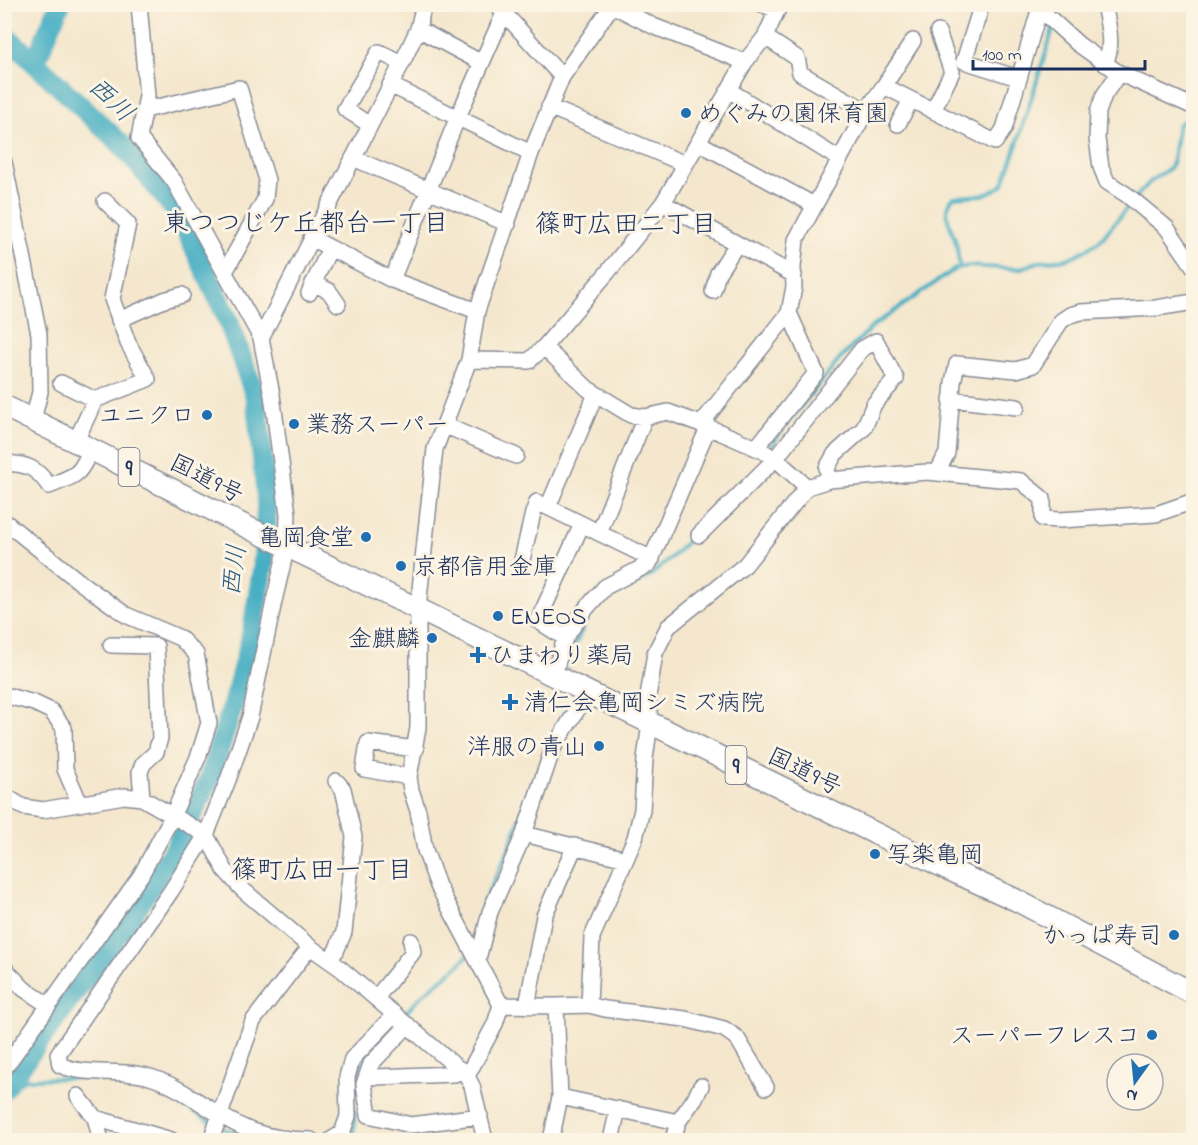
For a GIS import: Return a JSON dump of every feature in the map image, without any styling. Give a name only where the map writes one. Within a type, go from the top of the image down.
[{"type":"highway","name":"国道9号","points":[[4,406],[253,531],[1016,900],[1194,994]]},
{"type":"street","points":[[139,4],[147,96],[139,138],[174,181],[261,338],[272,395],[288,514],[274,600],[250,717],[228,780],[171,891],[58,1054],[60,1065],[69,1069],[117,1071],[150,1076],[174,1087],[250,1131],[283,1139],[311,1140]]},
{"type":"street","points":[[261,338],[402,63],[417,29],[424,4]]},
{"type":"street","points":[[469,360],[529,361],[544,347],[607,273],[663,203],[746,62],[765,37],[779,7],[760,4]]},
{"type":"street","points":[[982,4],[964,61],[1018,78]]},
{"type":"street","points":[[1104,4],[1111,38],[1110,52],[1105,64]]},
{"type":"street","points":[[367,1075],[375,1077],[464,1072],[495,1024],[501,1005],[438,886],[425,849],[409,777],[416,749],[420,682],[418,609],[435,449],[469,360],[477,311],[531,153],[561,77],[613,5],[653,26],[746,62]]},
{"type":"street","points":[[884,86],[995,142],[1004,129],[1038,6],[1078,44],[1105,64],[1119,73],[1194,107]]},
{"type":"street","points":[[392,280],[427,190],[504,8],[561,77]]},
{"type":"street","points":[[417,29],[482,63]]},
{"type":"street","points":[[933,111],[952,72],[938,32]]},
{"type":"street","points":[[765,37],[797,58],[800,73],[866,111]]},
{"type":"street","points":[[554,677],[565,638],[583,612],[605,587],[649,564],[652,559],[704,426],[789,313],[794,287],[796,240],[866,111],[913,41]]},
{"type":"street","points":[[370,125],[345,109],[378,52],[402,63]]},
{"type":"street","points":[[1119,73],[1104,95],[1098,112],[1097,139],[1107,182],[1127,195],[1167,228],[1194,267]]},
{"type":"street","points":[[390,86],[531,153]]},
{"type":"street","points":[[145,110],[239,88],[267,180],[265,199],[225,272]]},
{"type":"street","points":[[729,90],[839,159]]},
{"type":"street","points":[[898,124],[911,100]]},
{"type":"street","points":[[549,107],[685,164]]},
{"type":"street","points":[[699,143],[814,205]]},
{"type":"street","points":[[353,158],[508,224]]},
{"type":"street","points":[[4,162],[39,334],[40,392],[33,420]]},
{"type":"street","points":[[61,383],[95,400],[148,379],[128,343],[112,299],[128,224],[105,201]]},
{"type":"street","points":[[663,203],[794,275]]},
{"type":"street","points":[[311,238],[392,280],[477,311]]},
{"type":"street","points":[[713,291],[718,273],[737,244]]},
{"type":"street","points":[[330,248],[311,288],[329,291],[338,304]]},
{"type":"street","points":[[119,320],[164,300],[182,295]]},
{"type":"street","points":[[937,473],[947,453],[951,399],[957,364],[1016,370],[1033,365],[1061,321],[1070,315],[1082,312],[1156,308],[1194,302]]},
{"type":"street","points":[[756,448],[816,373],[789,313]]},
{"type":"street","points":[[699,535],[775,459],[862,349],[876,341],[896,379],[874,404],[864,428],[835,454],[827,468],[829,480]]},
{"type":"street","points":[[544,347],[588,389],[631,416],[645,417],[668,412],[704,426],[756,448],[775,459],[807,487]]},
{"type":"street","points":[[548,507],[596,394]]},
{"type":"street","points":[[951,399],[1017,406]]},
{"type":"street","points":[[4,463],[27,465],[42,475],[49,486],[77,475],[83,467],[84,445],[95,400]]},
{"type":"street","points":[[599,533],[645,417]]},
{"type":"street","points":[[444,425],[516,456]]},
{"type":"street","points":[[589,1005],[592,937],[635,838],[642,810],[650,723],[648,697],[655,653],[668,627],[745,565],[807,487],[829,480],[937,473],[1021,481],[1043,499],[1043,519],[1060,520],[1156,514],[1194,501]]},
{"type":"street","points":[[522,560],[537,502],[652,559]]},
{"type":"street","points":[[4,521],[81,583],[126,615],[180,638],[196,654],[209,723],[175,819],[141,875],[4,1070]]},
{"type":"street","points":[[565,638],[538,621],[582,524]]},
{"type":"street","points":[[111,645],[156,646],[160,738],[156,753],[143,764],[140,772],[142,798]]},
{"type":"street","points":[[478,959],[490,912],[524,834],[554,748],[588,693]]},
{"type":"street","points":[[4,695],[34,703],[51,711],[64,728],[65,769],[80,804]]},
{"type":"street","points":[[409,777],[364,769],[368,743],[416,749]]},
{"type":"street","points":[[329,960],[336,951],[344,932],[354,837],[343,789],[336,781]]},
{"type":"street","points":[[4,795],[23,807],[43,810],[124,796],[142,798],[202,833],[225,870],[242,889],[464,1072],[480,1116],[485,1140]]},
{"type":"street","points":[[524,834],[626,858]]},
{"type":"street","points":[[527,1006],[544,916],[575,846]]},
{"type":"street","points":[[376,998],[413,952],[411,941]]},
{"type":"street","points":[[211,1140],[253,1021],[310,947]]},
{"type":"street","points":[[4,968],[24,989],[48,1005]]},
{"type":"street","points":[[501,1005],[589,1005],[685,1019],[724,1029],[736,1038],[766,1086]]},
{"type":"street","points":[[550,1140],[560,1097],[556,1006]]},
{"type":"street","points":[[331,1140],[342,1133],[348,1116],[347,1077],[352,1059],[395,1014]]},
{"type":"street","points":[[408,1025],[371,1064],[364,1084],[369,1115],[411,1125],[480,1116]]},
{"type":"street","points":[[674,1140],[678,1122],[701,1086]]},
{"type":"street","points":[[78,1096],[95,1118],[101,1140]]},
{"type":"street","points":[[560,1097],[678,1122]]},
{"type":"street","points":[[611,1140],[618,1109]]},
{"type":"street","points":[[95,1118],[171,1140]]},
{"type":"waterway","name":"西川","points":[[35,62],[60,4]]},
{"type":"waterway","points":[[1056,18],[1060,4]]},
{"type":"waterway","points":[[960,268],[947,208],[954,197],[983,195],[1002,186],[1053,29]]},
{"type":"waterway","name":"西川","points":[[4,34],[123,146],[179,215],[227,317],[256,398],[267,502],[263,567],[251,639],[208,783],[175,848],[133,914],[4,1089]]},
{"type":"waterway","points":[[1135,198],[1151,181],[1170,168],[1178,125],[1194,113]]},
{"type":"waterway","points":[[768,450],[790,419],[840,359],[873,326],[955,269],[969,266],[1019,269],[1038,262],[1067,259],[1099,242],[1130,204]]},
{"type":"waterway","points":[[599,603],[650,576],[694,534]]},
{"type":"waterway","points":[[569,667],[570,657],[587,618]]},
{"type":"waterway","points":[[563,718],[571,703]]},
{"type":"waterway","points":[[474,943],[483,904],[507,853],[540,765]]},
{"type":"waterway","points":[[402,1017],[422,995],[468,955]]},
{"type":"waterway","points":[[354,1084],[361,1061],[384,1036]]},
{"type":"waterway","points":[[4,1090],[27,1079],[83,1078]]},
{"type":"waterway","points":[[114,1079],[165,1094],[213,1123]]},
{"type":"waterway","points":[[348,1140],[353,1134],[355,1110]]},
{"type":"waterway","points":[[220,1127],[252,1140]]},
{"type":"place","name":"めぐみの園保育園","points":[[686,113]]},
{"type":"place","name":"ユニクロ","points":[[207,415]]},
{"type":"place","name":"業務スーパー","points":[[294,424]]},
{"type":"place","name":"亀岡食堂","points":[[366,537]]},
{"type":"place","name":"京都信用金庫","points":[[401,566]]},
{"type":"place","name":"ENEOS","points":[[498,616]]},
{"type":"place","name":"金麒麟","points":[[432,638]]},
{"type":"place","name":"ひまわり薬局","points":[[478,655]]},
{"type":"place","name":"清仁会亀岡シミズ病院","points":[[510,702]]},
{"type":"place","name":"洋服の青山","points":[[599,746]]},
{"type":"place","name":"写楽亀岡","points":[[875,854]]},
{"type":"place","name":"かっぱ寿司","points":[[1174,935]]},
{"type":"place","name":"スーパーフレスコ","points":[[1152,1035]]},
{"type":"district","name":"東つつじケ丘都台一丁目","points":[[306,222]]},
{"type":"district","name":"篠町広田二丁目","points":[[626,223]]},
{"type":"district","name":"篠町広田一丁目","points":[[322,869]]}]
